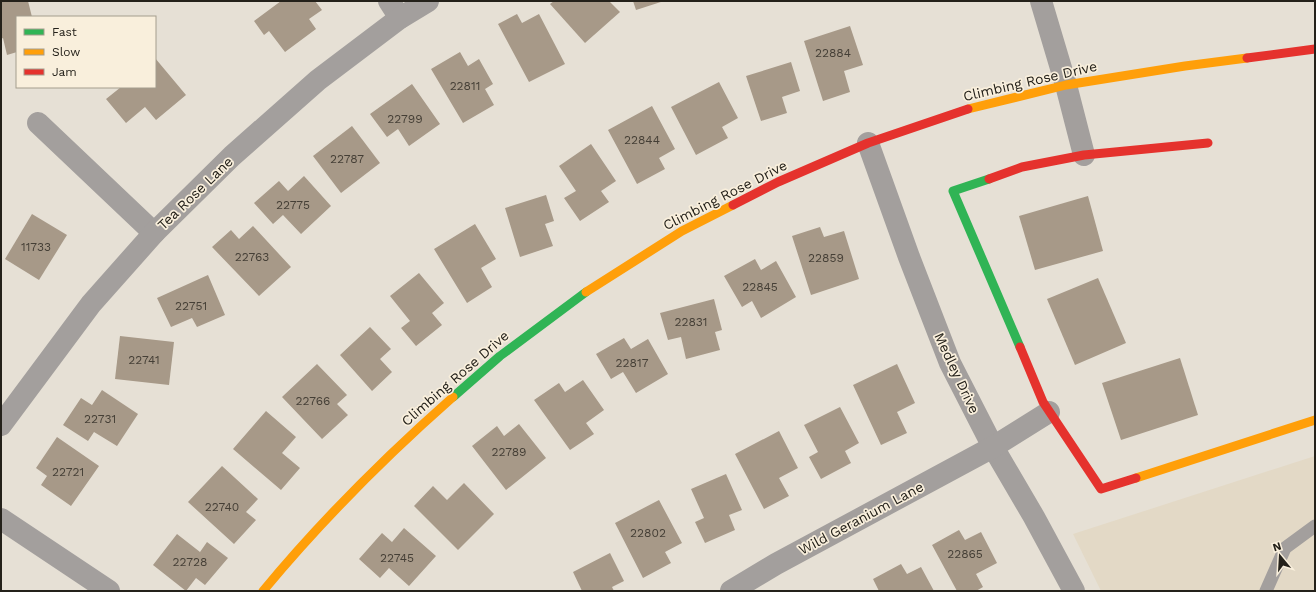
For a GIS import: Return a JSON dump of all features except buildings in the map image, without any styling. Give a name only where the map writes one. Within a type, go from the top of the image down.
[{"type":"street","name":"Tea Rose Lane","points":[[1,424],[91,304],[154,233],[232,156],[395,10],[428,1]]},
{"type":"street","points":[[1040,1],[1066,85],[1084,155]]},
{"type":"street","name":"Climbing Rose Drive","points":[[263,591],[298,549],[339,505],[412,433],[500,356],[594,286],[682,232],[778,182],[868,143],[971,108],[1066,85],[1185,66],[1315,49]]},
{"type":"street","points":[[38,123],[154,233]]},
{"type":"street","name":"Medley Drive","points":[[868,143],[909,257],[950,363],[993,447],[1034,517],[1074,591]]},
{"type":"street","points":[[1208,143],[1084,155],[1022,167],[953,191],[1043,402],[1048,412],[1101,489],[1315,420]]},
{"type":"street","name":"Wild Geranium Lane","points":[[731,591],[776,564],[993,447],[1048,412]]},
{"type":"street","points":[[1,519],[110,591]]},
{"type":"lane","points":[[1266,591],[1285,548],[1315,526]]},
{"type":"shaded area","points":[[1315,456],[1315,591],[1101,591],[1073,534]]},
{"type":"traffic: fast","points":[[989,179],[953,191],[1020,347]]},
{"type":"traffic: fast","points":[[453,397],[500,356],[586,292]]},
{"type":"traffic: slow","points":[[968,109],[1066,85],[1185,66],[1247,58]]},
{"type":"traffic: slow","points":[[586,292],[682,231],[733,205]]},
{"type":"traffic: slow","points":[[263,591],[354,490],[453,397]]},
{"type":"traffic: slow","points":[[1136,478],[1315,420]]},
{"type":"traffic: jam","points":[[1247,58],[1315,49]]},
{"type":"traffic: jam","points":[[733,205],[778,182],[868,143],[968,109]]},
{"type":"traffic: jam","points":[[989,179],[1022,167],[1084,155],[1208,143]]},
{"type":"traffic: jam","points":[[1020,347],[1043,402],[1101,489],[1136,478]]}]
